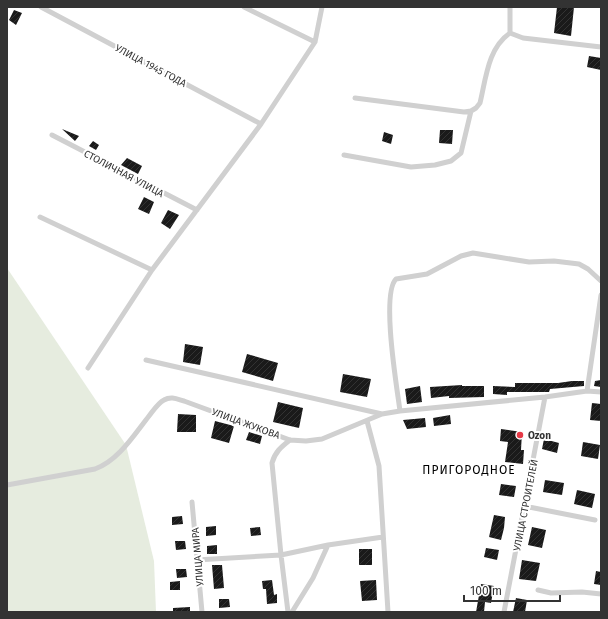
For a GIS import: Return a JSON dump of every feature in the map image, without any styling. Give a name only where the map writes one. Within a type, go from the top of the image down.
[{"type":"street","name":"УЛИЦА 1945 ГОДА","points":[[41,7],[261,124]]},
{"type":"street","points":[[244,7],[316,42]]},
{"type":"street","points":[[88,368],[152,270],[261,124],[316,42],[322,7]]},
{"type":"street","points":[[510,7],[510,33]]},
{"type":"street","points":[[510,33],[523,38],[601,47]]},
{"type":"street","points":[[356,98],[453,111],[471,111],[480,103],[490,60],[495,48],[502,39],[510,33]]},
{"type":"street","points":[[344,155],[411,167],[435,166],[452,161],[461,153],[471,111]]},
{"type":"street","name":"СТОЛИЧНАЯ УЛИЦА","points":[[52,135],[197,210]]},
{"type":"street","points":[[40,217],[152,270]]},
{"type":"street","points":[[400,411],[392,349],[390,304],[392,285],[396,279],[427,274],[461,256],[473,254],[529,262],[554,261],[579,264],[588,269],[601,281]]},
{"type":"street","points":[[587,391],[601,295]]},
{"type":"street","name":"УЛИЦА ЖУКОВА","points":[[146,360],[382,414]]},
{"type":"street","name":"УЛИЦА ЖУКОВА","points":[[7,485],[95,470],[103,466],[127,444],[160,402],[170,398],[184,401],[290,440],[306,441],[322,439],[382,414],[400,411],[545,397],[587,391],[601,392]]},
{"type":"street","name":"УЛИЦА СТРОИТЕЛЕЙ","points":[[504,612],[545,397]]},
{"type":"street","points":[[367,420],[379,466],[388,612]]},
{"type":"street","points":[[288,612],[272,463],[274,456],[279,449],[290,440]]},
{"type":"street","name":"УЛИЦА МИРА","points":[[192,502],[196,560],[202,612]]},
{"type":"street","points":[[524,506],[594,520]]},
{"type":"street","points":[[196,560],[281,555],[328,545],[383,537]]},
{"type":"street","points":[[292,612],[313,578],[328,545]]},
{"type":"street","points":[[538,590],[551,593],[582,592],[601,594]]},
{"type":"shaded area","points":[[7,268],[126,445],[154,561],[156,612],[7,612]]},
{"type":"building","points":[[557,7],[574,7],[571,36],[554,33]]},
{"type":"building","points":[[14,10],[22,13],[16,25],[9,20]]},
{"type":"building","points":[[589,56],[601,58],[601,70],[587,67]]},
{"type":"building","points":[[62,129],[79,136],[75,141]]},
{"type":"building","points":[[440,130],[453,130],[452,144],[439,143]]},
{"type":"building","points":[[384,132],[393,135],[391,144],[382,141]]},
{"type":"building","points":[[93,141],[99,145],[96,150],[89,146]]},
{"type":"building","points":[[127,158],[142,166],[138,174],[121,165]]},
{"type":"building","points":[[144,197],[154,202],[149,214],[138,209]]},
{"type":"building","points":[[168,210],[179,215],[170,229],[161,223]]},
{"type":"building","points":[[185,344],[203,347],[200,365],[183,362]]},
{"type":"building","points":[[247,354],[278,363],[273,381],[242,372]]},
{"type":"building","points":[[343,374],[371,379],[367,397],[340,392]]},
{"type":"building","points":[[601,380],[601,387],[594,386],[595,381]]},
{"type":"building","points":[[584,381],[584,386],[550,389],[549,392],[507,392],[507,395],[493,394],[493,386],[515,387],[515,383],[558,383]]},
{"type":"building","points":[[462,385],[484,386],[484,397],[449,398],[449,396],[431,398],[430,387]]},
{"type":"building","points":[[420,386],[422,402],[407,404],[405,389]]},
{"type":"building","points":[[278,402],[303,408],[299,428],[273,422]]},
{"type":"building","points":[[592,403],[601,404],[601,421],[590,420]]},
{"type":"building","points":[[178,414],[196,415],[196,432],[177,432]]},
{"type":"building","points":[[450,415],[451,424],[434,426],[433,418]]},
{"type":"building","points":[[425,418],[426,427],[407,429],[403,420]]},
{"type":"building","points":[[215,421],[234,426],[229,443],[211,438]]},
{"type":"building","points":[[501,429],[522,432],[521,450],[524,450],[523,464],[505,462],[508,442],[500,441]]},
{"type":"building","points":[[249,432],[262,436],[260,444],[246,440]]},
{"type":"building","points":[[544,439],[559,443],[557,453],[542,449]]},
{"type":"building","points":[[583,442],[600,445],[598,459],[581,456]]},
{"type":"building","points":[[545,480],[564,483],[562,495],[543,492]]},
{"type":"building","points":[[501,484],[516,486],[514,497],[499,495]]},
{"type":"building","points":[[577,490],[595,494],[592,508],[574,504]]},
{"type":"building","points":[[494,515],[505,517],[501,540],[489,537]]},
{"type":"building","points":[[182,516],[183,524],[172,525],[172,517]]},
{"type":"building","points":[[216,526],[216,535],[206,536],[206,527]]},
{"type":"building","points":[[260,527],[261,535],[251,536],[250,528]]},
{"type":"building","points":[[532,527],[546,530],[542,548],[528,545]]},
{"type":"building","points":[[175,541],[185,541],[186,549],[176,550]]},
{"type":"building","points":[[217,545],[217,554],[207,554],[207,546]]},
{"type":"building","points":[[486,548],[499,550],[497,560],[484,557]]},
{"type":"building","points":[[359,549],[372,549],[372,565],[359,565]]},
{"type":"building","points":[[522,560],[540,563],[536,581],[519,579]]},
{"type":"building","points":[[212,565],[222,565],[224,588],[214,589]]},
{"type":"building","points":[[176,569],[186,569],[187,577],[177,578]]},
{"type":"building","points":[[596,571],[601,572],[601,585],[594,584]]},
{"type":"building","points":[[272,580],[274,595],[277,594],[277,603],[267,604],[266,589],[263,589],[262,581]]},
{"type":"building","points":[[376,580],[377,600],[362,601],[360,581]]},
{"type":"building","points":[[180,581],[180,590],[170,590],[170,582]]},
{"type":"building","points":[[481,584],[494,586],[491,603],[485,602],[484,612],[476,612]]},
{"type":"building","points":[[516,598],[527,600],[525,612],[513,612]]},
{"type":"building","points":[[219,599],[229,599],[230,607],[219,608]]},
{"type":"building","points":[[190,607],[190,612],[173,612],[173,608]]},
{"type":"place","name":"Ozon","points":[[520,435]]},
{"type":"district","name":"ПРИГОРОДНОЕ","points":[[469,470]]}]
